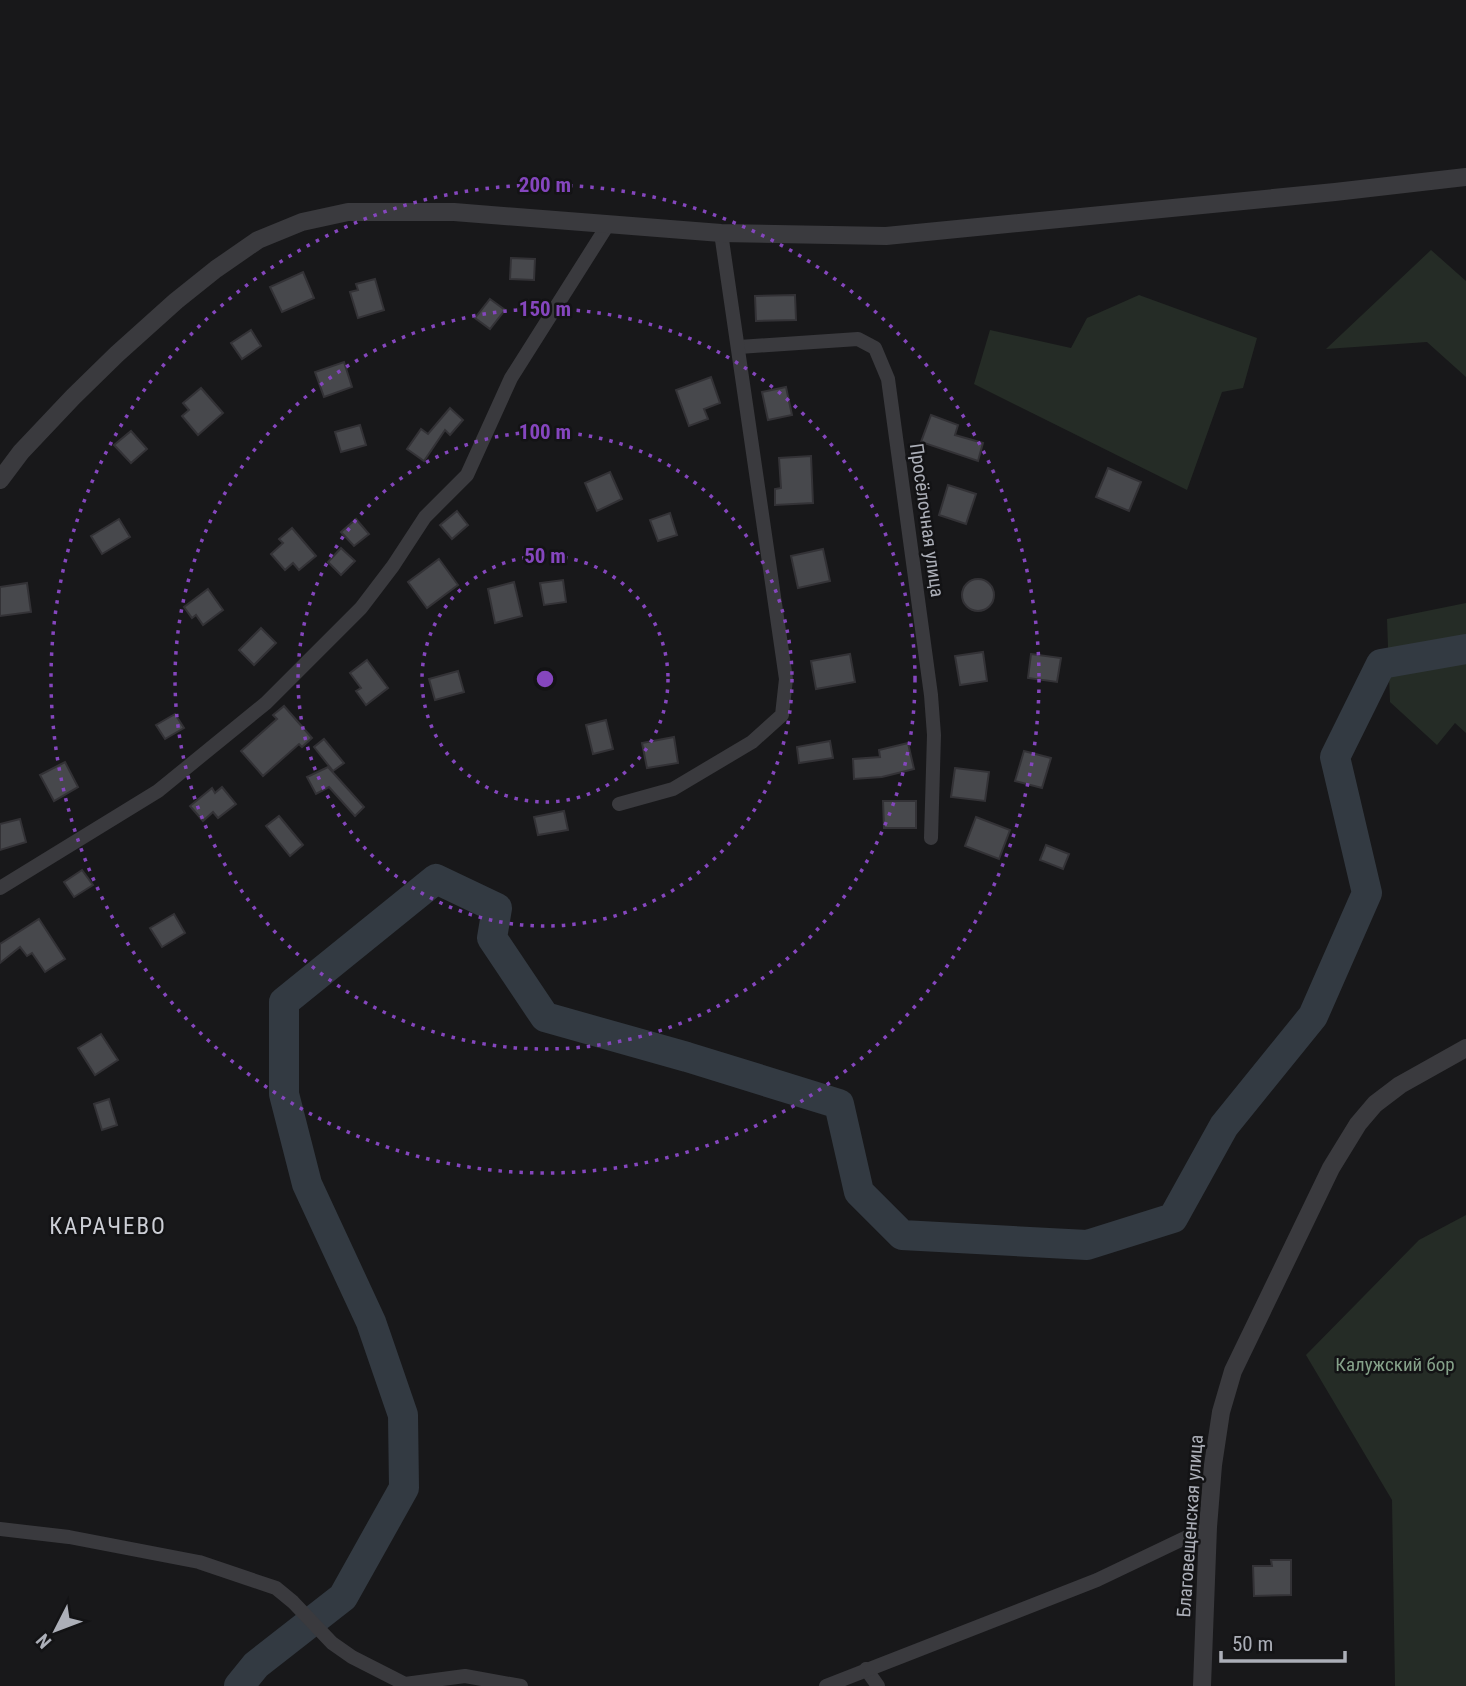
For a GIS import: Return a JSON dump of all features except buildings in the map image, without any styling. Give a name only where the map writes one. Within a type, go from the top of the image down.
[{"type":"street","points":[[0,480],[29,443],[117,354],[176,301],[258,240],[302,222],[348,212],[454,212],[721,233],[886,236],[1466,177]]},
{"type":"street","points":[[0,888],[158,791],[266,703],[361,608],[425,517],[467,475],[511,378],[609,223]]},
{"type":"street","points":[[619,804],[673,789],[752,742],[782,715],[786,679],[721,233]]},
{"type":"street","name":"Просёлочная улица","points":[[739,347],[858,340],[875,348],[888,379],[931,695],[934,735],[931,838]]},
{"type":"street","name":"Благовещенская улица","points":[[1202,1686],[1213,1465],[1221,1412],[1233,1371],[1331,1168],[1358,1124],[1375,1104],[1400,1085],[1466,1048]]},
{"type":"street","points":[[826,1686],[1097,1580],[1208,1527]]},
{"type":"street","points":[[0,1529],[69,1537],[199,1562],[276,1588],[332,1643],[404,1685],[465,1676],[521,1686]]},
{"type":"street","points":[[866,1669],[878,1686]]},
{"type":"green space","points":[[1431,250],[1466,281],[1466,377],[1427,342],[1326,349]]},
{"type":"green space","points":[[1139,295],[1257,338],[1243,388],[1222,392],[1187,490],[974,384],[990,330],[1071,348],[1087,318]]},
{"type":"green space","points":[[1466,603],[1466,733],[1455,723],[1437,745],[1390,702],[1387,619]]},
{"type":"green space","name":"Калужский бор","points":[[1466,1215],[1466,1686],[1395,1686],[1392,1500],[1306,1355],[1419,1240]]},
{"type":"waterway","points":[[239,1686],[256,1665],[343,1597],[404,1488],[403,1415],[371,1322],[307,1184],[284,1094],[284,1002],[436,879],[497,908],[492,938],[545,1017],[839,1104],[859,1192],[902,1235],[1087,1245],[1173,1218],[1224,1126],[1313,1016],[1367,893],[1335,757],[1381,664],[1466,649]]},
{"type":"district","name":"КАРАЧЕВО","points":[[108,1226]]}]
